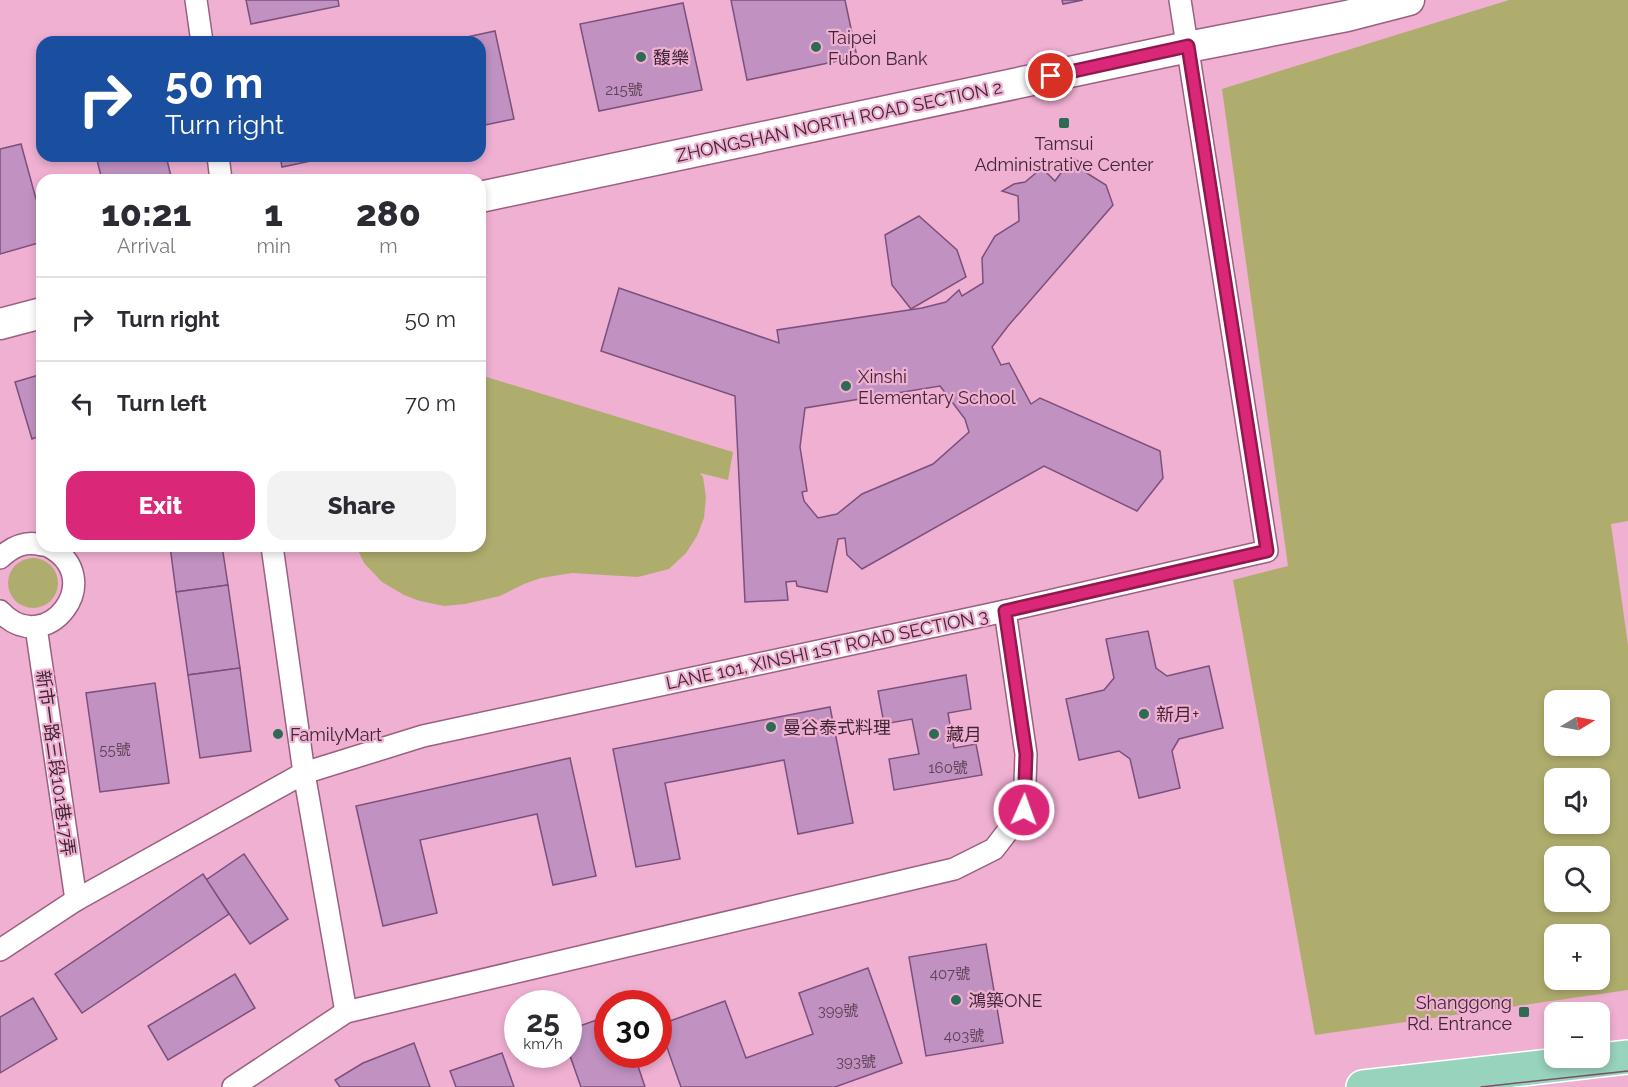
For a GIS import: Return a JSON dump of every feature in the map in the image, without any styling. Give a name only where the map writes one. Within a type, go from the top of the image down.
[{"type":"main road","points":[[1363,1087],[1628,1057]]},
{"type":"street","points":[[196,0],[201,36]]},
{"type":"street","points":[[1180,0],[1188,46]]},
{"type":"street","name":"ZHONGSHAN NORTH ROAD SECTION 2","points":[[486,195],[1188,46],[1347,16],[1409,0]]},
{"type":"street","name":"LANE 101, XINSHI 1ST ROAD SECTION 3","points":[[0,950],[76,900],[304,773],[423,736],[1005,611],[1267,551],[1188,46]]},
{"type":"street","points":[[0,324],[36,315]]},
{"type":"street","points":[[0,558],[8,550],[21,544],[36,543]]},
{"type":"street","points":[[0,611],[11,622],[36,627],[60,616],[68,606],[73,594],[74,580],[69,566],[57,552]]},
{"type":"street","points":[[273,552],[304,773],[346,1012]]},
{"type":"street","points":[[233,1087],[346,1012],[954,869],[994,849],[1024,810],[1026,754],[1005,611]]},
{"type":"street","name":"新市一路三段101巷17弄","points":[[36,627],[76,900]]},
{"type":"shaded area","points":[[1509,0],[1628,0],[1628,521],[1611,524],[1628,645],[1628,990],[1315,1035],[1233,580],[1288,566],[1222,89]]},
{"type":"shaded area","points":[[486,377],[733,452],[728,480],[700,473],[703,477],[706,497],[704,518],[697,536],[686,553],[669,569],[638,577],[572,573],[541,578],[500,596],[444,606],[404,595],[382,582],[364,563],[359,552],[486,552]]},
{"type":"shaded area","points":[[28,558],[38,558],[51,565],[58,578],[58,588],[51,601],[38,608],[28,608],[19,604],[12,597],[8,588],[8,578],[12,569],[19,562]]},
{"type":"building","points":[[246,0],[338,0],[339,6],[251,24]]},
{"type":"building","name":"馥樂","points":[[731,0],[845,0],[857,57],[747,80]]},
{"type":"building","points":[[1062,0],[1083,0],[1063,4]]},
{"type":"building","name":"馥樂","points":[[683,3],[702,90],[599,111],[580,24]]},
{"type":"building","points":[[495,31],[514,119],[486,125],[486,36],[472,36]]},
{"type":"building","points":[[21,144],[36,199],[36,244],[0,254],[0,149]]},
{"type":"building","points":[[1072,158],[1089,167],[1085,172],[1106,185],[1113,205],[992,347],[1001,365],[1009,363],[1031,404],[1040,398],[1160,451],[1163,478],[1137,511],[1044,466],[862,569],[847,555],[845,538],[838,539],[827,592],[797,586],[796,581],[786,582],[788,600],[745,602],[735,396],[601,351],[619,288],[779,343],[777,330],[922,308],[946,302],[959,290],[962,296],[983,283],[982,258],[995,236],[1019,221],[1018,196],[1002,191],[1014,184],[1025,182],[1042,168],[1055,181]],"holes":[[[940,386],[965,419],[969,432],[933,464],[862,494],[837,514],[818,518],[804,501],[802,492],[807,491],[800,447],[805,408]]]},
{"type":"building","points":[[98,162],[168,162],[170,174],[100,174]]},
{"type":"building","points":[[281,162],[306,162],[282,167]]},
{"type":"building","points":[[919,216],[957,250],[966,277],[911,309],[892,285],[885,235]]},
{"type":"building","points":[[36,376],[36,437],[32,439],[15,382]]},
{"type":"building","points":[[171,552],[223,552],[228,585],[176,592]]},
{"type":"building","points":[[228,585],[240,668],[188,675],[176,592]]},
{"type":"building","name":"新月+","points":[[1148,631],[1156,668],[1167,676],[1209,666],[1223,728],[1179,739],[1172,751],[1180,788],[1139,798],[1130,759],[1119,751],[1079,760],[1066,699],[1104,690],[1114,678],[1106,639]]},
{"type":"building","points":[[240,668],[251,751],[200,758],[188,675]]},
{"type":"building","name":"藏月","points":[[966,675],[971,709],[948,713],[954,748],[976,744],[982,775],[894,790],[889,759],[919,754],[912,719],[884,724],[878,691]]},
{"type":"building","points":[[155,683],[169,783],[100,792],[86,693]]},
{"type":"building","points":[[830,707],[853,823],[798,834],[784,760],[665,783],[680,859],[636,867],[613,749]]},
{"type":"building","points":[[570,758],[596,876],[553,885],[537,814],[420,840],[437,913],[383,926],[356,806]]},
{"type":"building","points":[[244,854],[288,919],[250,944],[206,880]]},
{"type":"building","points":[[203,874],[229,914],[82,1013],[55,974]]},
{"type":"building","name":"鴻築ONE","points":[[986,944],[1003,1043],[926,1056],[909,957]]},
{"type":"building","points":[[868,968],[902,1063],[835,1087],[681,1087],[672,1062],[672,1020],[725,1001],[746,1058],[813,1034],[799,993]]},
{"type":"building","points":[[235,974],[255,1008],[168,1060],[148,1026]]},
{"type":"building","points":[[33,998],[57,1039],[0,1073],[0,1017]]},
{"type":"building","points":[[594,1021],[594,1068],[639,1068],[645,1087],[581,1087],[574,1068],[582,1068],[582,1025]]},
{"type":"building","points":[[414,1043],[430,1087],[340,1087],[335,1080],[363,1063]]},
{"type":"building","points":[[502,1053],[504,1068],[507,1068],[514,1087],[456,1087],[450,1071]]},
{"type":"tram line","points":[[1481,1087],[1628,1071]]},
{"type":"place","name":"Taipei Fubon Bank","points":[[816,47]]},
{"type":"place","name":"馥樂","points":[[641,57]]},
{"type":"place","name":"Tamsui Administrative Center","points":[[1064,123]]},
{"type":"place","name":"Xinshi Elementary School","points":[[846,386]]},
{"type":"place","name":"新月+","points":[[1144,714]]},
{"type":"place","name":"曼谷泰式料理","points":[[771,727]]},
{"type":"place","name":"FamilyMart","points":[[278,734]]},
{"type":"place","name":"藏月","points":[[934,734]]},
{"type":"place","name":"鴻築ONE","points":[[956,1000]]},
{"type":"place","name":"Shanggong Rd. Entrance","points":[[1524,1012]]},
{"type":"route","points":[[1024,810],[1026,754],[1005,611],[1267,551],[1188,46],[1051,76]]}]
